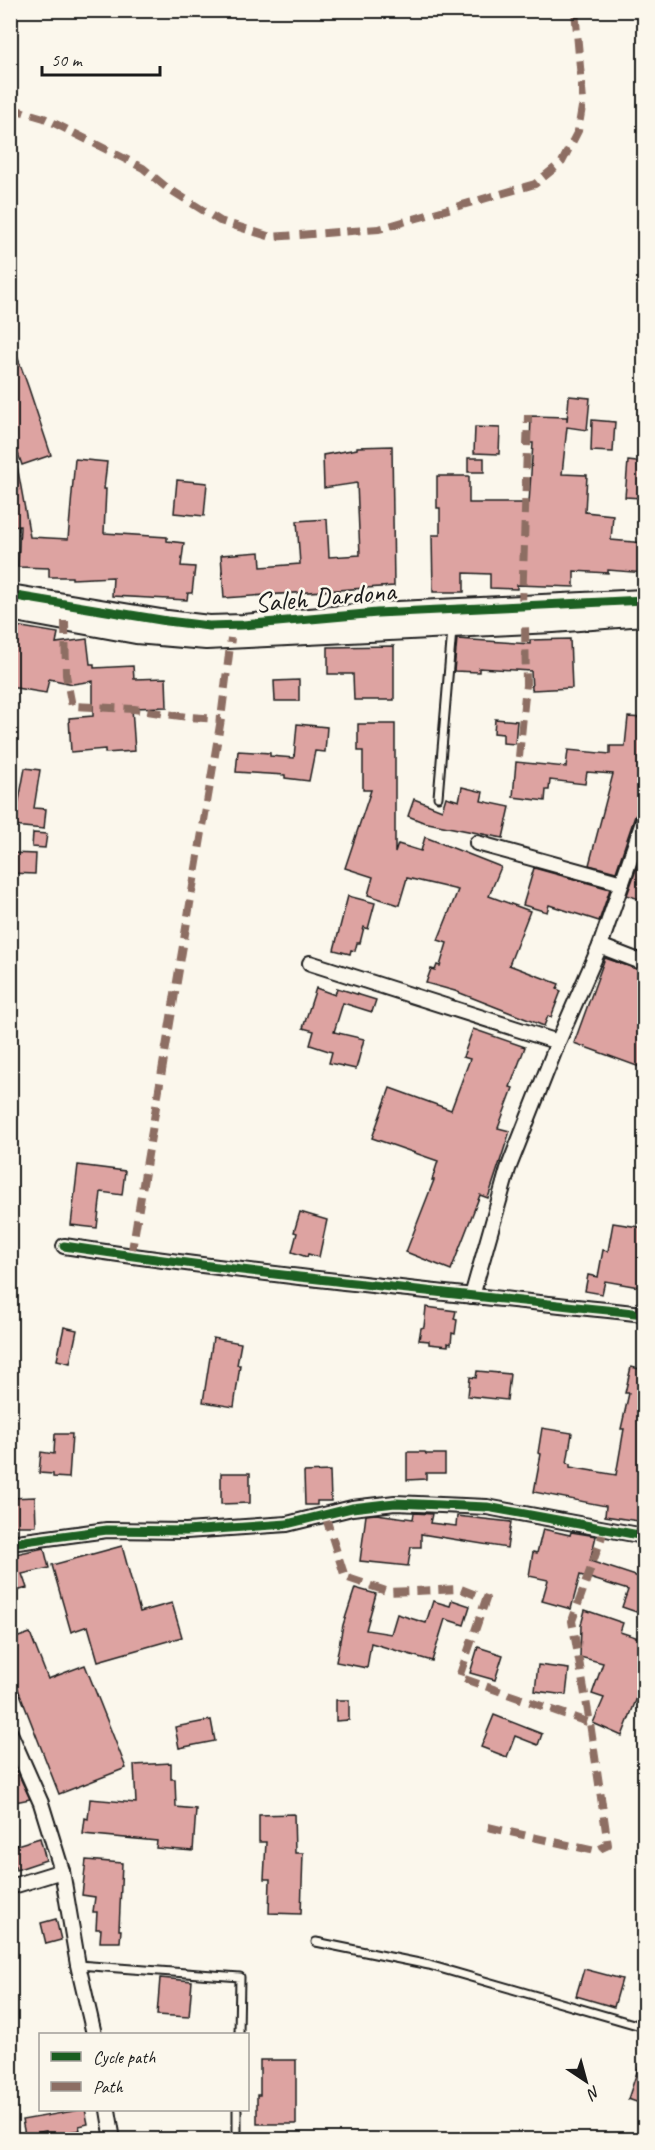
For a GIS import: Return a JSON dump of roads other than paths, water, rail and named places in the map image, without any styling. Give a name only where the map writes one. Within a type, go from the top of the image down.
[{"type":"street","name":"Saleh Dardona","points":[[10,595],[209,626],[377,613],[645,600]]},
{"type":"street","name":"Saleh Dardona","points":[[10,610],[136,633],[206,639],[645,615]]},
{"type":"street","points":[[472,1296],[508,1169],[558,1042],[600,946],[645,819]]},
{"type":"street","points":[[477,843],[622,883]]},
{"type":"street","points":[[600,946],[645,963]]},
{"type":"street","points":[[310,963],[558,1042]]},
{"type":"street","points":[[64,1246],[172,1261],[645,1314]]},
{"type":"street","points":[[10,1543],[107,1530],[186,1531],[287,1524],[352,1508],[395,1503],[487,1507],[645,1536]]},
{"type":"street","points":[[10,1733],[14,1748],[41,1803],[62,1871],[78,1965],[94,2033]]},
{"type":"street","points":[[10,1887],[62,1871]]},
{"type":"street","points":[[108,2111],[113,2139]]},
{"type":"lane","points":[[438,797],[453,627]]},
{"type":"lane","points":[[316,1942],[429,1965],[645,2027]]},
{"type":"lane","points":[[78,1965],[240,1977],[239,2033]]},
{"type":"lane","points":[[237,2111],[237,2139]]}]
